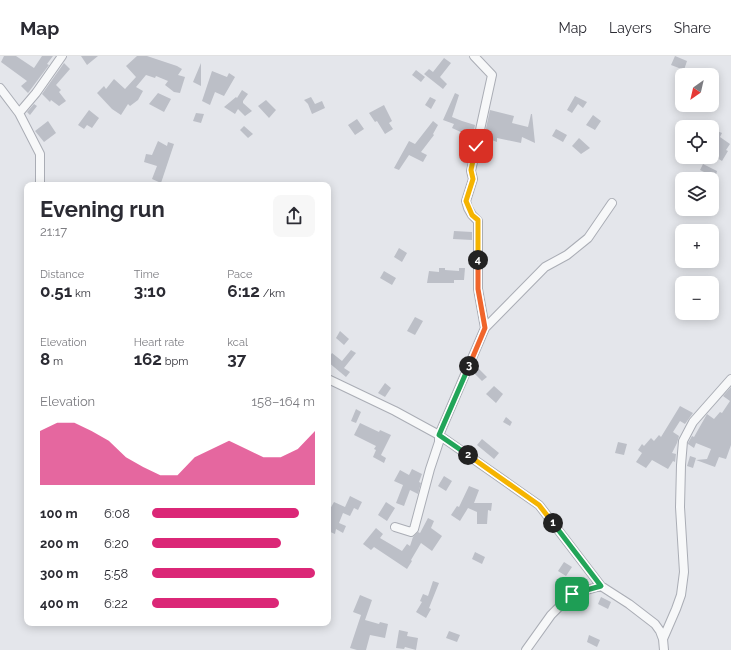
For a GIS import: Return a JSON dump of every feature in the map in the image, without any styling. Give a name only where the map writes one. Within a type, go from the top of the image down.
[{"type":"street","points":[[19,113],[36,93],[62,56]]},
{"type":"street","points":[[474,56],[492,75],[471,170],[473,179],[466,201],[472,215],[478,220],[478,289],[485,328]]},
{"type":"street","points":[[0,88],[19,113],[40,154],[40,182]]},
{"type":"street","points":[[396,527],[411,532],[414,529],[439,442],[439,435],[485,328],[545,267],[567,255],[588,238],[612,203]]},
{"type":"street","points":[[663,638],[681,595],[684,572],[680,507],[683,441],[693,422],[731,379]]},
{"type":"street","points":[[331,383],[395,411],[439,435],[539,505],[601,586],[629,604],[655,624],[663,638],[664,650]]},
{"type":"street","points":[[526,650],[551,615],[572,594],[601,586]]},
{"type":"building","points":[[4,56],[16,56],[34,68],[42,56],[53,56],[47,64],[49,65],[28,93],[21,86],[27,81],[1,62]]},
{"type":"building","points":[[81,56],[98,56],[87,65]]},
{"type":"building","points":[[137,56],[147,56],[177,66],[182,69],[178,75],[185,77],[180,93],[174,92],[165,85],[168,81],[156,76],[155,78],[146,75],[136,87],[143,91],[138,100],[130,106],[128,104],[121,115],[112,109],[97,93],[104,86],[106,89],[114,79],[125,89],[136,77],[126,66]]},
{"type":"building","points":[[675,56],[687,61],[685,68],[679,68],[671,65]]},
{"type":"building","points":[[444,58],[451,63],[440,77],[447,84],[443,89],[424,74],[429,69],[433,72]]},
{"type":"building","points":[[64,63],[70,69],[56,85],[61,90],[59,92],[66,101],[59,106],[51,100],[50,102],[42,94]]},
{"type":"building","points":[[201,63],[201,86],[193,82]]},
{"type":"building","points":[[416,70],[425,77],[421,82],[412,75]]},
{"type":"building","points":[[212,71],[227,77],[229,73],[235,77],[224,96],[215,92],[210,105],[202,101]]},
{"type":"building","points":[[242,90],[248,94],[243,103],[252,111],[245,116],[238,109],[235,114],[224,107],[236,97],[237,98]]},
{"type":"building","points":[[158,93],[171,99],[164,112],[149,104]]},
{"type":"building","points":[[455,93],[459,95],[452,117],[475,125],[471,146],[461,144],[463,133],[452,128],[454,124],[443,120]]},
{"type":"building","points":[[575,96],[587,102],[583,108],[578,104],[572,113],[567,110]]},
{"type":"building","points":[[311,97],[315,104],[322,101],[325,108],[312,114],[308,104],[304,100]]},
{"type":"building","points":[[430,97],[436,100],[431,109],[425,105]]},
{"type":"building","points":[[266,100],[276,110],[269,118],[258,106]]},
{"type":"building","points":[[34,104],[37,106],[30,115],[27,112]]},
{"type":"building","points":[[384,105],[392,121],[389,123],[393,129],[385,134],[377,121],[375,122],[369,113]]},
{"type":"building","points":[[89,110],[99,118],[92,128],[87,125],[84,129],[78,125]]},
{"type":"building","points":[[490,110],[514,116],[512,123],[528,127],[532,114],[535,143],[522,137],[521,143],[497,138],[497,142],[484,137]]},
{"type":"building","points":[[196,113],[204,114],[201,123],[193,121]]},
{"type":"building","points":[[593,115],[601,121],[595,130],[586,125]]},
{"type":"building","points":[[357,119],[364,129],[355,135],[348,125]]},
{"type":"building","points":[[48,121],[56,133],[44,142],[35,131]]},
{"type":"building","points":[[433,121],[438,125],[433,134],[434,135],[421,152],[427,155],[423,162],[409,155],[399,170],[394,168],[409,141],[415,144]]},
{"type":"building","points":[[244,126],[253,134],[248,138],[240,130]]},
{"type":"building","points":[[556,129],[567,135],[563,142],[552,136]]},
{"type":"building","points":[[719,132],[722,133],[720,137],[730,144],[722,161],[719,159]]},
{"type":"building","points":[[579,138],[590,148],[581,154],[572,146]]},
{"type":"building","points":[[158,141],[167,146],[168,142],[174,144],[161,182],[152,179],[157,166],[144,162],[146,154],[152,155]]},
{"type":"building","points":[[703,164],[717,171],[704,172],[700,170]]},
{"type":"building","points":[[454,231],[472,232],[472,240],[453,239]]},
{"type":"building","points":[[399,248],[407,253],[402,262],[394,257]]},
{"type":"building","points":[[439,268],[459,271],[459,268],[465,268],[464,280],[454,280],[454,283],[427,283],[429,271],[439,272]]},
{"type":"building","points":[[384,271],[396,278],[392,285],[380,278]]},
{"type":"building","points":[[415,317],[423,321],[415,335],[407,331]]},
{"type":"building","points":[[340,331],[349,339],[344,345],[336,338]]},
{"type":"building","points":[[351,350],[356,353],[344,368],[350,372],[346,377],[331,364],[332,353],[342,361]]},
{"type":"building","points":[[477,367],[487,377],[482,381],[473,372]]},
{"type":"building","points":[[385,383],[391,388],[385,397],[378,393]]},
{"type":"building","points":[[494,386],[503,394],[496,403],[486,394]]},
{"type":"building","points":[[731,387],[731,445],[726,459],[719,457],[715,467],[696,460],[707,459],[711,449],[696,443],[694,448],[688,443],[692,436],[694,437],[707,414],[714,419],[720,412],[722,413],[730,401],[723,396]]},
{"type":"building","points":[[680,406],[693,413],[685,424],[680,421],[673,432],[679,436],[672,453],[676,454],[675,462],[673,461],[668,469],[652,460],[646,468],[636,462],[642,453],[638,450],[642,444],[644,446],[651,438],[654,441],[659,435],[661,437]]},
{"type":"building","points":[[356,409],[361,412],[356,423],[351,421]]},
{"type":"building","points":[[506,417],[512,422],[510,426],[503,422]]},
{"type":"building","points":[[360,423],[379,432],[380,430],[391,435],[381,455],[386,458],[384,463],[373,457],[376,446],[354,435]]},
{"type":"building","points":[[482,439],[499,453],[494,459],[477,445]]},
{"type":"building","points":[[618,442],[627,444],[624,455],[615,453]]},
{"type":"building","points":[[690,456],[696,458],[693,468],[687,466]]},
{"type":"building","points":[[412,469],[422,474],[419,482],[421,483],[418,494],[410,490],[404,506],[396,503],[403,485],[394,481],[400,470],[409,475]]},
{"type":"building","points":[[444,476],[452,481],[446,491],[438,486]]},
{"type":"building","points":[[469,486],[479,490],[474,503],[492,503],[491,511],[488,510],[487,524],[477,524],[477,512],[468,508],[460,521],[451,515],[457,506],[459,507]]},
{"type":"building","points":[[350,496],[362,502],[358,510],[354,508],[350,516],[343,513],[339,523],[346,526],[343,533],[336,529],[335,534],[331,532],[331,507],[334,502],[345,507]]},
{"type":"building","points":[[386,502],[395,508],[387,521],[378,515]]},
{"type":"building","points":[[428,518],[434,521],[431,528],[442,536],[432,551],[421,543],[407,569],[374,547],[371,550],[363,544],[376,528],[383,534],[380,538],[402,551],[407,544],[410,546],[413,537],[418,532],[420,533]]},
{"type":"building","points":[[475,552],[485,557],[482,564],[472,559]]},
{"type":"building","points":[[564,562],[572,567],[566,576],[558,571]]},
{"type":"building","points":[[563,577],[572,582],[566,592],[557,586]]},
{"type":"building","points":[[433,581],[439,583],[429,608],[431,609],[426,618],[416,612],[422,602],[420,601],[423,594],[428,596]]},
{"type":"building","points":[[360,595],[372,600],[365,620],[379,624],[380,622],[388,624],[385,638],[370,635],[366,650],[350,648],[361,615],[353,612]]},
{"type":"building","points":[[601,597],[611,602],[608,609],[598,604]]},
{"type":"building","points":[[399,630],[408,632],[407,636],[418,638],[416,650],[405,647],[404,649],[396,648]]},
{"type":"building","points":[[449,631],[460,635],[457,642],[446,638]]},
{"type":"building","points":[[589,635],[600,640],[597,647],[587,642]]},
{"type":"route","points":[[476,146],[471,170],[473,179],[466,201],[472,215],[478,220],[478,289],[485,328],[439,435],[539,505],[601,586],[572,594]]}]
